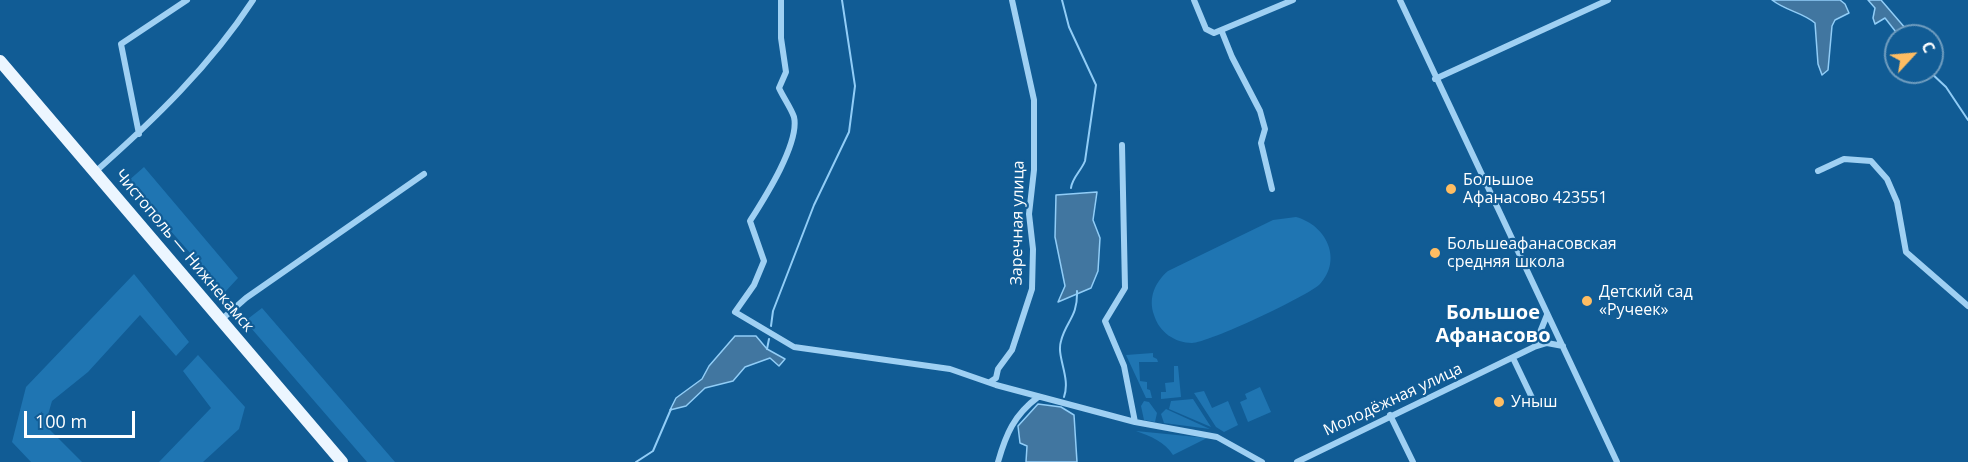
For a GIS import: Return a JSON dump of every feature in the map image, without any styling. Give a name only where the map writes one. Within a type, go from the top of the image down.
[{"type":"main road","name":"Чистополь — Нижнекамск","points":[[0,61],[342,462]]},
{"type":"street","points":[[139,134],[121,44],[187,0]]},
{"type":"street","points":[[95,172],[139,134],[214,55],[253,0]]},
{"type":"street","points":[[781,0],[781,38],[786,72],[778,88],[794,118],[790,146],[770,190],[750,221],[764,261],[754,285],[735,312],[794,347],[905,360],[950,369],[1038,397],[1135,422],[1217,437],[1258,461]]},
{"type":"street","name":"Заречная улица","points":[[990,382],[996,378],[998,369],[1012,350],[1032,289],[1029,214],[1034,170],[1034,100],[1011,0]]},
{"type":"street","points":[[1194,0],[1206,29],[1214,33],[1222,32],[1293,0]]},
{"type":"street","points":[[1400,0],[1435,79],[1617,462]]},
{"type":"street","points":[[1435,79],[1608,0]]},
{"type":"street","points":[[1222,32],[1232,57],[1260,111],[1265,129],[1261,143],[1272,189]]},
{"type":"street","points":[[1122,145],[1125,288],[1105,321],[1124,366],[1135,422]]},
{"type":"street","points":[[1818,171],[1844,159],[1871,161],[1887,179],[1897,202],[1906,252],[1968,306]]},
{"type":"street","points":[[221,320],[246,298],[424,174]]},
{"type":"street","points":[[1534,347],[1547,315]]},
{"type":"street","name":"Молодёжная улица","points":[[1297,462],[1534,347],[1547,344],[1563,346]]},
{"type":"street","points":[[1513,358],[1535,404]]},
{"type":"street","points":[[998,462],[1007,432],[1021,410],[1038,397]]},
{"type":"street","points":[[1390,415],[1413,462]]},
{"type":"shaded area","points":[[1772,0],[1840,0],[1845,4],[1849,13],[1835,20],[1832,26],[1828,70],[1822,75],[1818,64],[1815,23]]},
{"type":"shaded area","points":[[1868,0],[1881,0],[1902,24],[1890,24],[1885,18],[1875,24],[1873,18],[1875,8]]},
{"type":"shaded area","points":[[144,167],[238,278],[225,292],[127,182]]},
{"type":"shaded area","points":[[1097,192],[1093,220],[1100,238],[1098,271],[1091,288],[1058,302],[1065,286],[1055,237],[1056,195]]},
{"type":"shaded area","points":[[1296,217],[1316,227],[1328,244],[1330,264],[1320,284],[1278,308],[1202,341],[1192,343],[1174,339],[1160,327],[1152,309],[1152,297],[1159,280],[1168,271],[1273,220]]},
{"type":"shaded area","points":[[134,274],[189,342],[176,356],[140,315],[88,372],[52,401],[45,425],[82,462],[31,462],[12,442],[26,387]]},
{"type":"shaded area","points":[[262,308],[395,462],[367,462],[245,321]]},
{"type":"shaded area","points":[[735,336],[756,336],[767,349],[785,359],[779,366],[770,358],[745,367],[733,381],[705,388],[686,406],[670,410],[676,398],[702,379],[709,366]]},
{"type":"shaded area","points":[[1153,353],[1153,357],[1158,362],[1139,362],[1140,381],[1147,382],[1147,389],[1150,390],[1152,398],[1146,398],[1126,355]]},
{"type":"shaded area","points":[[198,355],[245,407],[239,429],[203,462],[159,462],[211,408],[183,371]]},
{"type":"shaded area","points":[[1174,366],[1178,366],[1181,397],[1161,399],[1161,392],[1166,392],[1165,383],[1174,382]]},
{"type":"shaded area","points":[[1260,387],[1271,412],[1248,422],[1240,402],[1247,399],[1245,394]]},
{"type":"shaded area","points":[[1204,391],[1212,408],[1228,401],[1238,425],[1224,432],[1216,427],[1194,393]]},
{"type":"shaded area","points":[[1193,399],[1211,427],[1169,409],[1171,401]]},
{"type":"shaded area","points":[[1144,401],[1149,402],[1157,413],[1155,422],[1144,420],[1141,406]]},
{"type":"shaded area","points":[[1038,404],[1061,407],[1074,415],[1077,462],[1026,462],[1027,446],[1020,443],[1018,426]]},
{"type":"shaded area","points":[[1166,409],[1210,429],[1164,423],[1161,414]]},
{"type":"shaded area","points":[[1136,431],[1207,438],[1173,455],[1170,450],[1152,437]]},
{"type":"waterway","points":[[771,326],[773,311],[814,205],[849,132],[855,86],[842,0]]},
{"type":"waterway","points":[[1062,0],[1069,27],[1096,85],[1085,161],[1071,188]]},
{"type":"waterway","points":[[1943,84],[1968,120]]},
{"type":"waterway","points":[[1064,397],[1066,382],[1060,347],[1063,334],[1076,307],[1077,291]]},
{"type":"waterway","points":[[767,349],[769,339]]},
{"type":"waterway","points":[[636,462],[653,451],[671,409]]},
{"type":"place","name":"Большое Афанасово 423551","points":[[1451,189]]},
{"type":"place","name":"Большеафанасовская средняя школа","points":[[1435,253]]},
{"type":"place","name":"Детский сад «Ручеек»","points":[[1587,301]]},
{"type":"place","name":"Уныш","points":[[1499,402]]},
{"type":"district","name":"Большое Афанасово","points":[[1493,324]]}]
